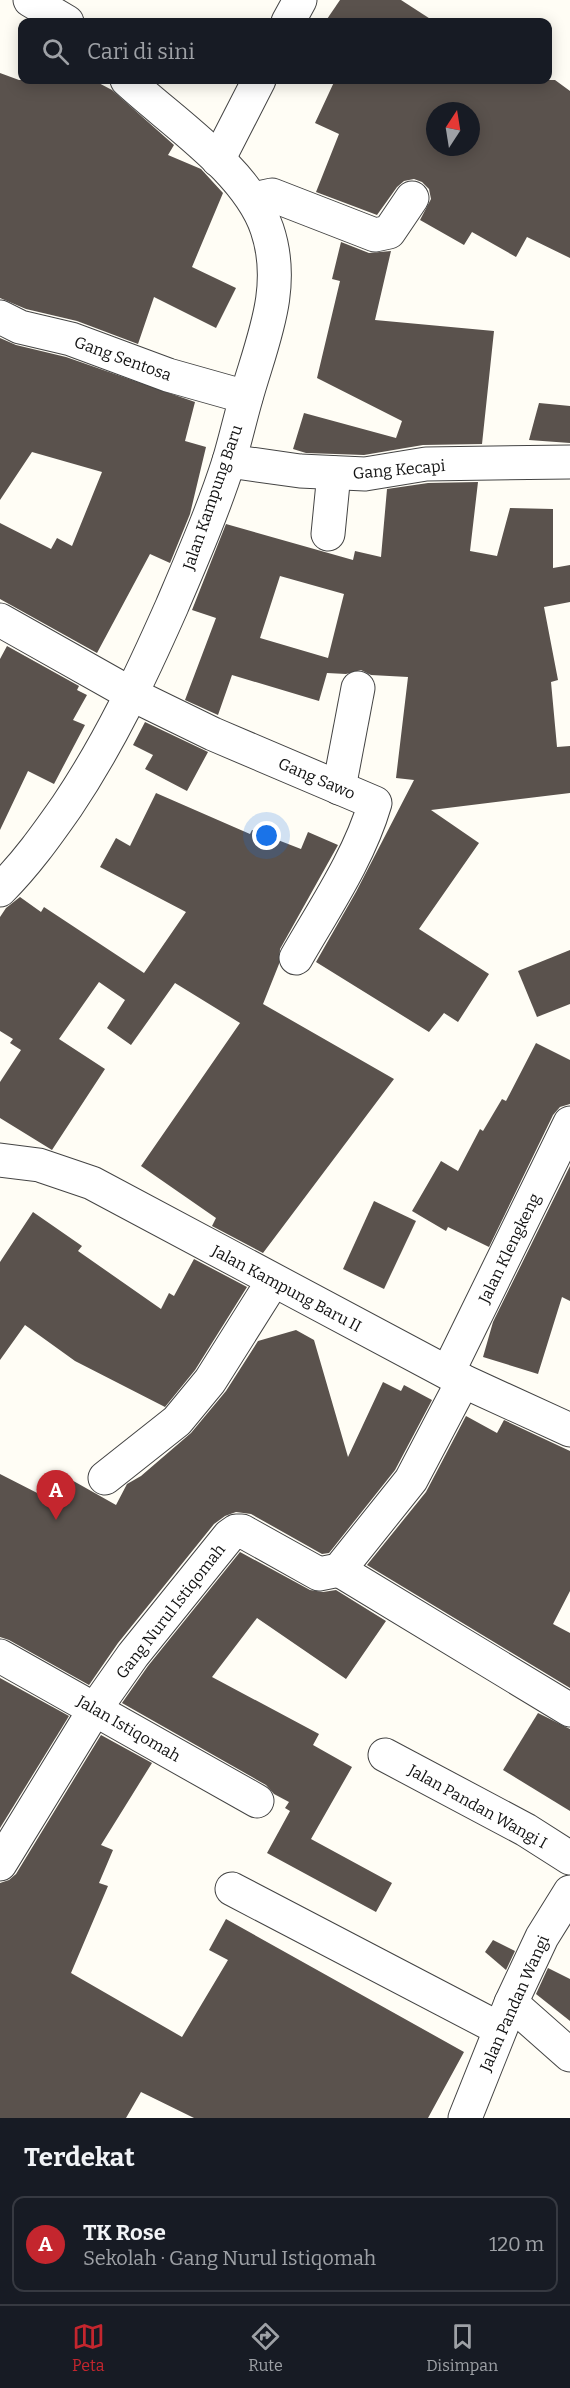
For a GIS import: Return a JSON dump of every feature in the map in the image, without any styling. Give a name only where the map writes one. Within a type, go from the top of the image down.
[{"type":"street","points":[[30,0],[69,13]]},
{"type":"street","points":[[290,18],[300,0]]},
{"type":"street","name":"Jalan Kampung Baru","points":[[0,890],[27,864],[96,764],[133,695],[192,560],[229,461],[267,331],[276,290],[275,255],[267,226],[253,199],[218,159],[132,84]]},
{"type":"street","points":[[218,159],[257,84]]},
{"type":"street","points":[[253,199],[272,195],[375,235],[389,232],[412,198]]},
{"type":"street","name":"Gang Sentosa","points":[[0,317],[20,327],[71,339],[168,375],[246,397]]},
{"type":"street","name":"Gang Kecapi","points":[[229,461],[300,471],[365,474],[426,464],[508,465],[570,462]]},
{"type":"street","points":[[328,534],[334,473]]},
{"type":"street","name":"Gang Sawo","points":[[0,620],[133,695],[213,734],[375,803],[370,820],[337,886],[296,958]]},
{"type":"street","points":[[339,788],[358,688]]},
{"type":"street","name":"Jalan Klengkeng","points":[[456,1376],[570,1123]]},
{"type":"street","name":"Jalan Kampung Baru II","points":[[0,1160],[39,1165],[92,1183],[456,1376],[570,1430]]},
{"type":"street","points":[[105,1478],[177,1421],[196,1399],[273,1281]]},
{"type":"street","points":[[456,1376],[411,1480],[339,1570],[570,1710]]},
{"type":"street","name":"Gang Nurul Istiqomah","points":[[95,1708],[133,1655],[236,1531],[242,1531],[319,1574],[339,1570]]},
{"type":"street","name":"Jalan Istiqomah","points":[[0,1656],[256,1801]]},
{"type":"street","points":[[0,1864],[95,1708]]},
{"type":"street","name":"Jalan Pandan Wangi I","points":[[385,1755],[526,1830],[570,1858]]},
{"type":"street","points":[[232,1889],[506,2016],[570,2055]]},
{"type":"street","name":"Jalan Pandan Wangi","points":[[465,2118],[506,2016],[542,1936],[570,1892]]},
{"type":"building","points":[[340,0],[401,0],[429,18],[328,18]]},
{"type":"building","points":[[0,73],[18,80],[18,84],[101,84],[112,90],[174,145],[168,155],[201,169],[223,193],[192,267],[236,288],[216,328],[154,297],[138,344],[77,321],[26,309],[0,298]]},
{"type":"building","points":[[552,80],[555,80],[570,91],[570,258],[527,237],[516,257],[472,232],[464,245],[420,220],[431,199],[429,189],[422,182],[414,179],[404,181],[397,187],[377,215],[316,192],[339,134],[315,123],[333,84],[552,84]]},
{"type":"building","points":[[341,242],[369,253],[391,251],[375,320],[494,331],[482,444],[423,445],[364,455],[306,453],[293,449],[304,413],[396,438],[402,421],[317,378],[340,281],[332,279]]},
{"type":"building","points":[[0,338],[16,345],[66,357],[195,402],[185,441],[206,447],[190,514],[170,563],[150,554],[97,653],[0,599],[0,523],[51,549],[57,538],[72,546],[102,472],[32,452],[0,500]]},
{"type":"building","points":[[539,403],[570,406],[570,443],[529,440]]},
{"type":"building","points":[[478,482],[470,551],[497,556],[510,508],[553,509],[553,568],[570,565],[570,602],[544,607],[558,680],[551,682],[557,747],[570,746],[570,793],[431,810],[479,843],[419,929],[489,974],[458,1022],[444,1013],[429,1032],[316,962],[356,892],[414,780],[396,778],[408,677],[371,675],[361,670],[346,674],[327,673],[319,701],[232,675],[218,715],[185,700],[216,618],[192,610],[226,524],[353,560],[355,551],[381,557],[387,489],[428,483]],"holes":[[[280,576],[344,594],[328,658],[260,638]]]},
{"type":"building","points":[[7,646],[79,686],[77,690],[87,695],[73,720],[85,725],[54,784],[28,771],[0,830],[0,659]]},
{"type":"building","points":[[145,722],[208,752],[187,791],[145,769],[153,755],[133,745]]},
{"type":"building","points":[[156,793],[250,834],[252,830],[301,849],[308,832],[338,845],[280,949],[279,964],[263,1004],[394,1079],[263,1253],[212,1226],[216,1218],[141,1166],[240,1023],[175,983],[131,1045],[107,1028],[125,1000],[99,982],[59,1039],[105,1069],[52,1150],[0,1118],[0,1082],[21,1050],[10,1043],[13,1039],[0,1031],[0,917],[6,908],[20,897],[41,912],[44,907],[144,973],[186,912],[100,867],[116,838],[130,846]]},
{"type":"building","points":[[570,950],[570,1004],[537,1017],[518,971]]},
{"type":"building","points":[[536,1043],[570,1060],[570,1104],[560,1107],[553,1115],[489,1247],[448,1227],[446,1231],[412,1211],[441,1161],[458,1171],[480,1129],[483,1131],[502,1099],[506,1101]]},
{"type":"building","points":[[570,1166],[570,1301],[562,1297],[538,1374],[483,1357],[493,1322]]},
{"type":"building","points":[[374,1201],[416,1221],[384,1289],[343,1269]]},
{"type":"building","points":[[33,1212],[82,1246],[78,1251],[161,1309],[169,1293],[174,1296],[194,1259],[247,1287],[195,1370],[165,1407],[75,1361],[25,1325],[0,1360],[0,1262]]},
{"type":"building","points":[[296,1330],[314,1340],[348,1457],[383,1382],[401,1391],[404,1385],[432,1400],[395,1470],[329,1553],[322,1554],[251,1514],[236,1512],[225,1516],[214,1524],[118,1643],[89,1685],[0,1637],[0,1474],[47,1498],[61,1474],[116,1505],[127,1484],[141,1476],[191,1433],[226,1391],[258,1341]]},
{"type":"building","points":[[466,1416],[497,1433],[504,1420],[570,1451],[570,1591],[553,1624],[570,1633],[570,1688],[367,1565],[426,1492]]},
{"type":"building","points":[[240,1552],[310,1590],[323,1592],[336,1590],[386,1621],[346,1679],[257,1618],[212,1677],[319,1734],[313,1745],[352,1767],[311,1839],[392,1883],[376,1912],[267,1853],[290,1811],[285,1808],[289,1802],[274,1794],[266,1785],[122,1703],[148,1666]]},
{"type":"building","points":[[0,1678],[69,1716],[0,1828]]},
{"type":"building","points":[[538,1713],[570,1729],[570,1811],[503,1770]]},
{"type":"building","points":[[101,1735],[152,1763],[101,1845],[113,1850],[99,1883],[108,1886],[71,1973],[182,2037],[228,1960],[209,1950],[226,1919],[464,2052],[428,2118],[194,2118],[141,2092],[126,2118],[0,2118],[0,1883],[16,1874]]},
{"type":"building","points":[[493,1940],[515,1951],[506,1970],[485,1952]]},
{"type":"building","points":[[548,1968],[570,1979],[570,2021],[536,1994]]},
{"type":"place","name":"TK Rose","points":[[56,1520]]}]
